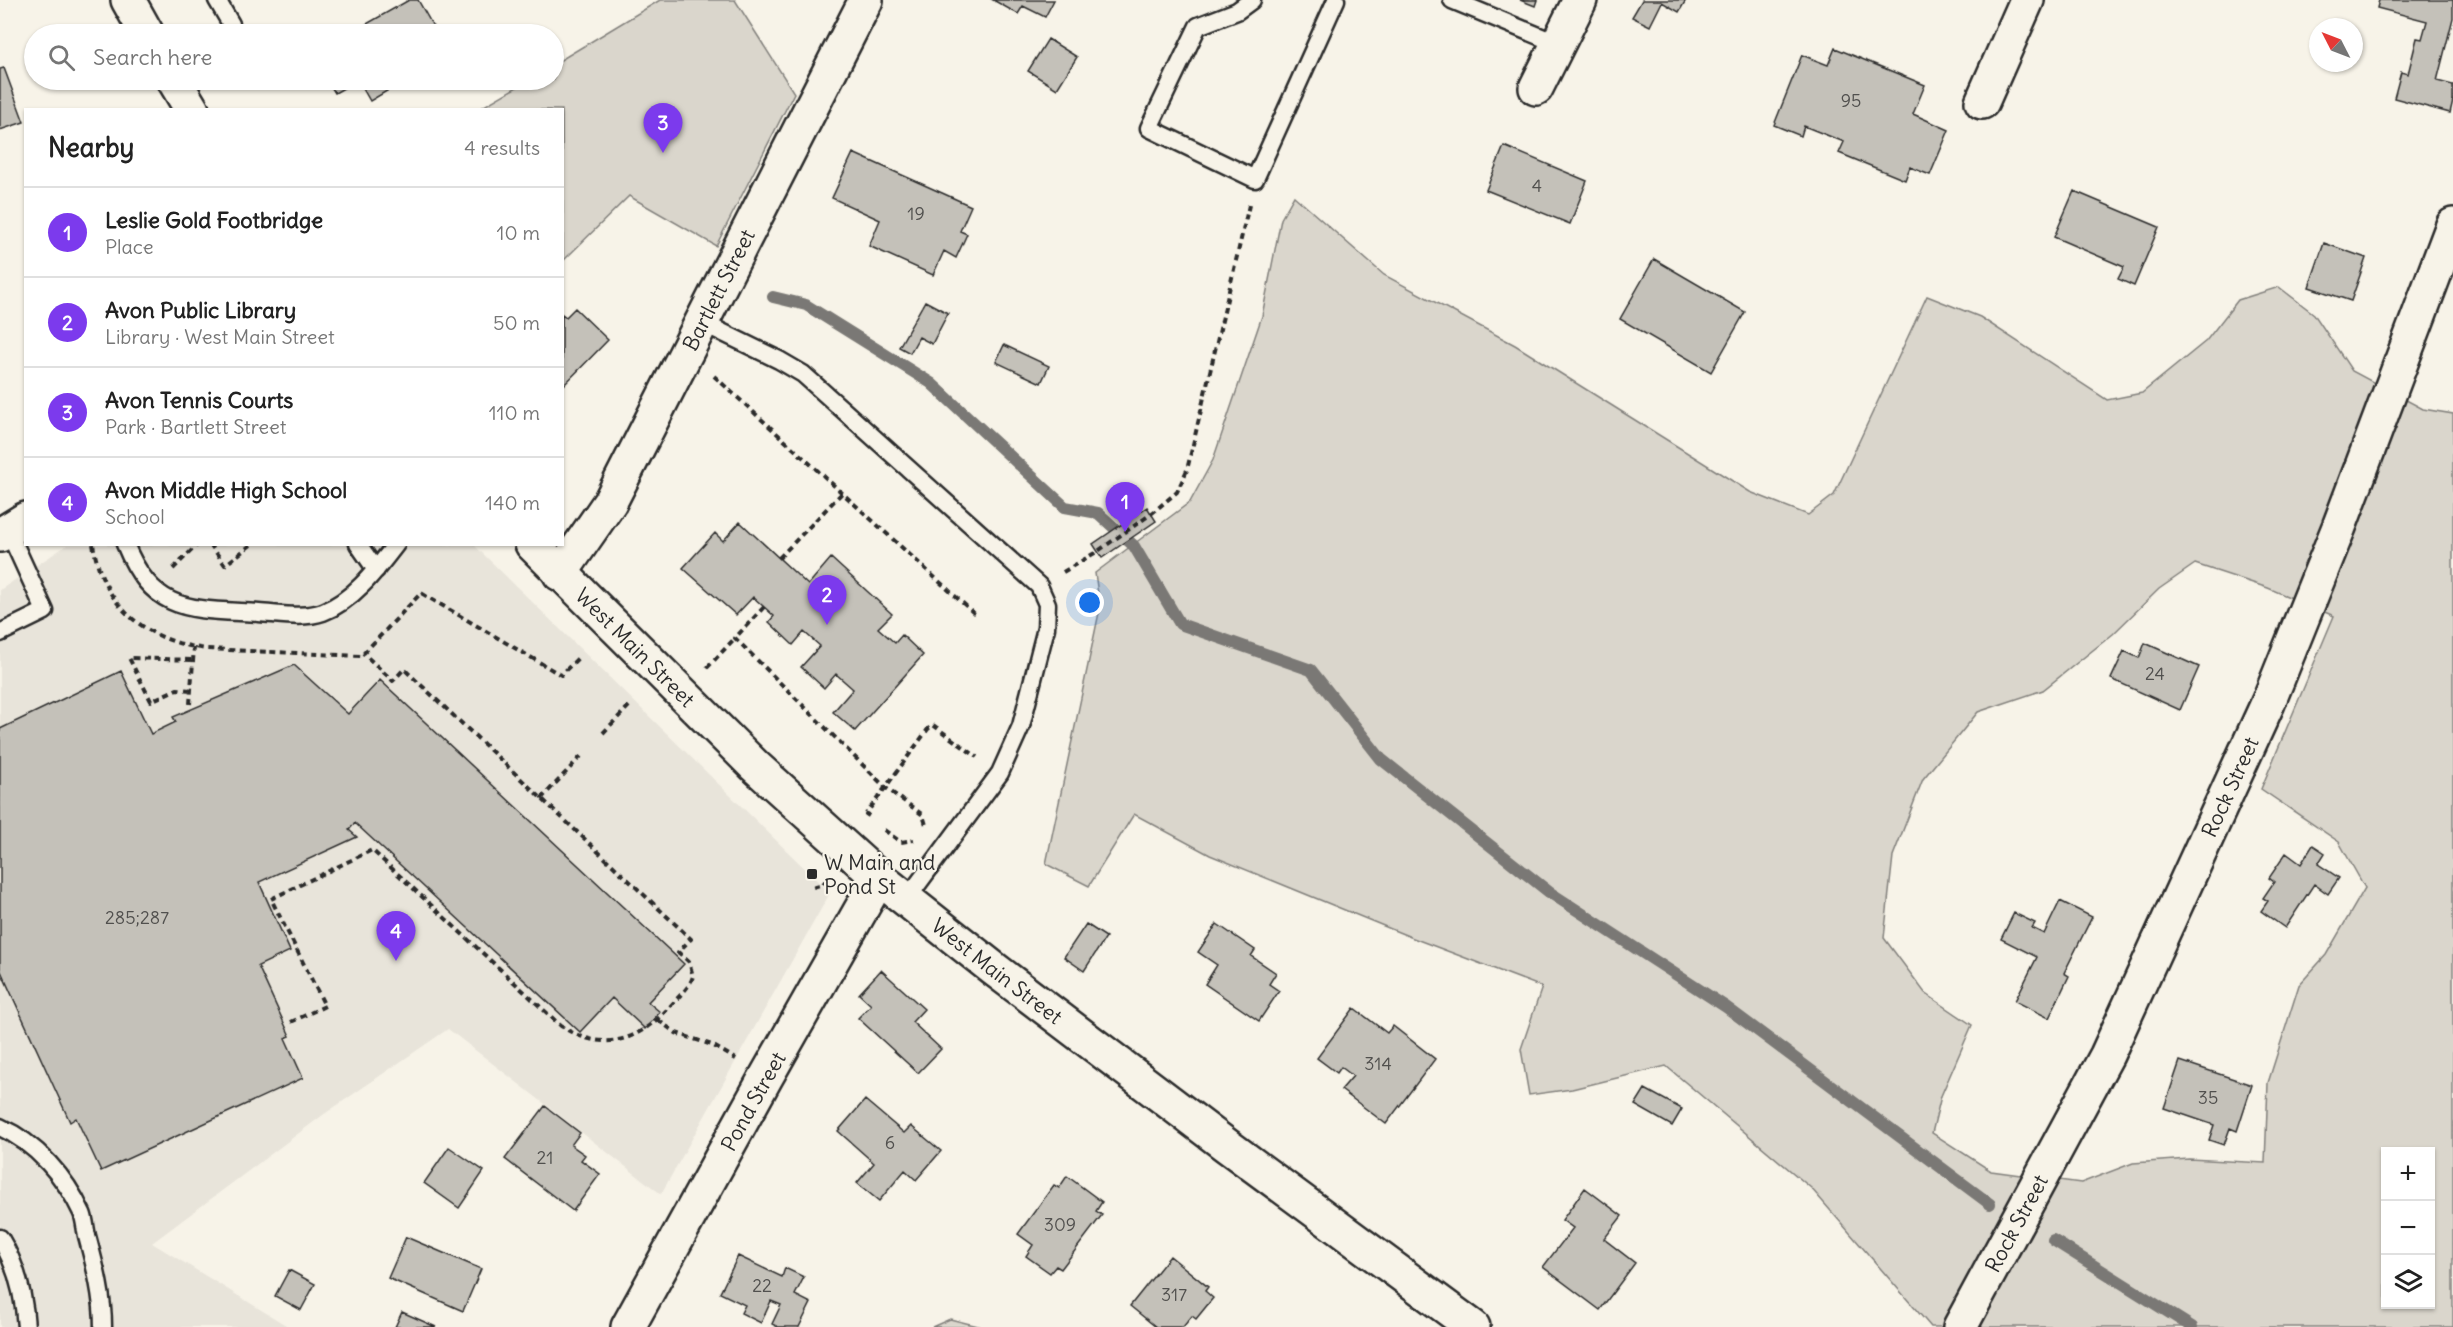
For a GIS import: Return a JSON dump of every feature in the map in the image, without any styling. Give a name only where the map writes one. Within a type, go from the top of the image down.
[{"type":"street","points":[[128,0],[141,24]]},
{"type":"street","name":"Bartlett Street","points":[[560,574],[610,502],[866,0]]},
{"type":"street","points":[[1536,88],[1580,0]]},
{"type":"street","points":[[1982,102],[2027,0]]},
{"type":"street","points":[[180,90],[191,108]]},
{"type":"street","name":"Rock Street","points":[[1960,1327],[2107,1055],[2268,704],[2339,527],[2453,225]]},
{"type":"street","name":"West Main Street","points":[[534,546],[755,766],[879,878],[1216,1138],[1473,1327]]},
{"type":"street","name":"Pond Street","points":[[628,1327],[879,878]]},
{"type":"lane","points":[[217,0],[231,24]]},
{"type":"lane","points":[[1252,0],[1237,11],[1198,26],[1149,128],[1255,179],[1336,0]]},
{"type":"lane","points":[[1452,0],[1558,44]]},
{"type":"lane","points":[[703,323],[803,374],[1039,586],[1047,604],[1046,628],[1021,726],[1000,773],[906,900]]},
{"type":"lane","points":[[0,633],[45,611],[11,528]]},
{"type":"lane","points":[[359,546],[376,570]]},
{"type":"lane","points":[[132,548],[148,586],[179,606],[196,610],[300,615],[320,613],[338,605],[376,570],[394,546]]},
{"type":"lane","points":[[0,1127],[24,1141],[41,1155],[82,1213],[101,1295],[103,1327]]},
{"type":"lane","points":[[0,1238],[10,1255],[18,1277],[25,1304],[26,1327]]},
{"type":"path","points":[[1039,586],[1098,551],[1151,514],[1177,492],[1187,470],[1255,179]]},
{"type":"path","points":[[684,359],[710,373],[977,616]]},
{"type":"path","points":[[780,558],[842,493]]},
{"type":"path","points":[[211,546],[225,565],[249,546]]},
{"type":"path","points":[[764,607],[735,638],[886,788],[923,815],[925,828]]},
{"type":"path","points":[[190,704],[194,647]]},
{"type":"path","points":[[291,1022],[325,1006],[271,899],[372,850],[561,1026],[573,1034],[586,1039],[625,1039],[642,1032],[658,1020],[692,981],[692,968],[678,952],[691,939],[404,669],[393,681],[363,653]]},
{"type":"path","points":[[191,690],[177,689],[151,701],[129,658],[193,660]]},
{"type":"path","points":[[603,733],[630,705]]},
{"type":"path","points":[[920,835],[914,841],[901,842],[866,814],[933,725],[1000,773]]},
{"type":"path","points":[[541,799],[584,753]]},
{"type":"path","points":[[813,887],[823,884],[875,822]]},
{"type":"path","points":[[658,1020],[676,1032],[712,1045],[730,1056]]},
{"type":"shaded area","points":[[660,0],[735,0],[794,93],[716,246],[629,196],[564,260],[564,108],[481,108],[512,90],[564,90],[564,58]]},
{"type":"shaded area","points":[[1294,196],[1384,275],[1515,345],[1750,492],[1808,515],[1834,495],[1927,296],[1980,317],[2107,400],[2142,393],[2206,341],[2238,300],[2279,287],[2314,314],[2352,371],[2423,409],[2453,414],[2453,1327],[1931,1327],[1811,1188],[1666,1066],[1572,1089],[1529,1095],[1521,1049],[1542,987],[1413,938],[1210,855],[1134,814],[1089,886],[1046,864],[1100,608],[1095,573],[1190,502],[1213,460],[1262,316],[1281,219]],"holes":[[[2195,564],[2268,588],[2334,616],[2261,789],[2339,842],[2365,888],[2326,955],[2299,985],[2268,1083],[2265,1163],[2189,1159],[2133,1163],[2081,1183],[1991,1171],[1932,1133],[1941,1096],[1972,1025],[1925,993],[1884,938],[1893,856],[1923,779],[1978,712],[2043,690],[2113,634],[2159,589]]]},
{"type":"shaded area","points":[[66,546],[475,546],[830,893],[661,1194],[448,1029],[323,1115],[152,1243],[289,1327],[0,1327],[0,590]]},
{"type":"shaded area","points":[[950,1319],[982,1327],[932,1327]]},
{"type":"building","points":[[409,0],[418,0],[432,24],[367,24]]},
{"type":"building","points":[[993,0],[1054,0],[1045,17],[1023,6],[1018,14]]},
{"type":"building","points":[[1520,0],[1537,0],[1535,6]]},
{"type":"building","points":[[1642,0],[1686,0],[1679,12],[1662,2],[1650,26],[1632,17]]},
{"type":"building","points":[[2379,0],[2453,0],[2453,18],[2437,81],[2453,85],[2450,113],[2394,98],[2401,72],[2408,74],[2417,38],[2422,39],[2427,21],[2377,8]]},
{"type":"building","points":[[1048,39],[1077,57],[1057,89],[1028,71]]},
{"type":"building","points":[[1835,48],[1925,85],[1913,114],[1949,130],[1930,175],[1910,167],[1905,180],[1839,153],[1844,142],[1804,126],[1801,136],[1774,125],[1802,55],[1828,65]]},
{"type":"building","points":[[4,68],[24,122],[0,130],[0,69]]},
{"type":"building","points":[[364,90],[389,90],[370,101]]},
{"type":"building","points":[[1504,146],[1587,181],[1570,224],[1486,190]]},
{"type":"building","points":[[853,153],[971,206],[960,231],[967,234],[956,258],[944,251],[933,275],[869,246],[880,220],[832,198]]},
{"type":"building","points":[[2074,191],[2159,227],[2134,286],[2118,279],[2124,267],[2054,237]]},
{"type":"building","points":[[2324,243],[2366,258],[2351,301],[2309,287]]},
{"type":"building","points":[[1654,259],[1745,312],[1711,372],[1620,319]]},
{"type":"building","points":[[925,301],[948,313],[932,344],[919,337],[910,353],[899,347]]},
{"type":"building","points":[[575,308],[608,340],[564,385],[564,316],[566,317]]},
{"type":"building","points":[[1004,345],[1049,366],[1041,383],[996,362]]},
{"type":"building","points":[[1147,507],[1156,521],[1102,558],[1093,544]]},
{"type":"building","points":[[740,522],[808,585],[831,558],[892,614],[878,628],[895,643],[902,635],[923,655],[855,731],[833,712],[853,689],[836,674],[824,688],[801,667],[820,646],[804,632],[793,645],[769,622],[774,616],[753,597],[736,615],[683,568],[715,533],[723,541]]},
{"type":"building","points":[[2145,643],[2199,667],[2180,710],[2111,679],[2124,651],[2139,658]]},
{"type":"building","points":[[294,665],[348,714],[380,680],[684,964],[648,1002],[660,1012],[645,1029],[612,998],[580,1032],[355,823],[349,830],[357,837],[259,882],[290,951],[258,966],[290,1036],[285,1038],[303,1078],[101,1171],[76,1118],[70,1122],[0,969],[0,729],[121,671],[151,734],[176,722],[173,717]]},
{"type":"building","points":[[2313,845],[2325,853],[2318,864],[2339,878],[2328,894],[2314,884],[2285,928],[2261,911],[2268,901],[2263,898],[2274,882],[2269,878],[2286,853],[2301,864]]},
{"type":"building","points":[[2060,901],[2092,917],[2064,973],[2069,976],[2049,1018],[2015,1001],[2037,957],[2001,939],[2014,913],[2035,923],[2032,928],[2044,934]]},
{"type":"building","points":[[1086,924],[1106,937],[1084,971],[1064,957]]},
{"type":"building","points":[[1217,924],[1255,950],[1251,956],[1276,973],[1269,984],[1279,991],[1259,1021],[1205,984],[1217,965],[1198,952]]},
{"type":"building","points":[[881,970],[924,1009],[912,1022],[941,1049],[918,1073],[858,1018],[871,1005],[859,994]]},
{"type":"building","points":[[1354,1008],[1387,1033],[1393,1026],[1435,1059],[1386,1124],[1341,1090],[1353,1076],[1341,1067],[1337,1073],[1317,1058]]},
{"type":"building","points":[[2180,1061],[2252,1085],[2237,1131],[2230,1128],[2224,1145],[2209,1140],[2214,1125],[2164,1108]]},
{"type":"building","points":[[1645,1089],[1682,1109],[1672,1126],[1635,1105]]},
{"type":"building","points":[[865,1100],[904,1133],[911,1126],[941,1151],[916,1180],[905,1170],[879,1201],[857,1183],[874,1163],[838,1131]]},
{"type":"building","points":[[545,1106],[580,1133],[571,1145],[585,1155],[581,1160],[600,1174],[573,1211],[505,1159]]},
{"type":"building","points":[[449,1147],[484,1171],[459,1208],[424,1183]]},
{"type":"building","points":[[1067,1176],[1102,1202],[1096,1211],[1102,1215],[1061,1269],[1056,1266],[1050,1273],[1026,1256],[1033,1245],[1018,1234],[1054,1185],[1059,1188]]},
{"type":"building","points":[[1585,1188],[1622,1216],[1604,1239],[1635,1263],[1600,1310],[1543,1267],[1573,1228],[1562,1220]]},
{"type":"building","points":[[406,1237],[481,1269],[463,1311],[388,1278]]},
{"type":"building","points":[[738,1256],[782,1277],[785,1268],[804,1277],[795,1295],[811,1303],[799,1327],[778,1327],[772,1324],[781,1305],[771,1301],[761,1323],[741,1313],[745,1305],[720,1293]]},
{"type":"building","points":[[1170,1256],[1208,1287],[1205,1291],[1213,1298],[1196,1319],[1192,1316],[1183,1327],[1156,1327],[1130,1306]]},
{"type":"building","points":[[289,1270],[315,1284],[301,1310],[275,1296]]},
{"type":"building","points":[[402,1312],[436,1327],[395,1327]]},
{"type":"waterway","points":[[773,297],[806,305],[931,383],[1065,507],[1098,513],[1134,546],[1180,624],[1311,670],[1381,759],[1549,892],[1726,1007],[1990,1204]]},
{"type":"waterway","points":[[2053,1240],[2192,1327]]},
{"type":"place","name":"Avon Tennis Courts","points":[[663,153]]},
{"type":"place","name":"Leslie Gold Footbridge","points":[[1125,532]]},
{"type":"place","name":"Avon Public Library","points":[[827,625]]},
{"type":"place","name":"W Main and Pond St","points":[[812,874]]},
{"type":"place","name":"Avon Middle High School","points":[[396,961]]}]
